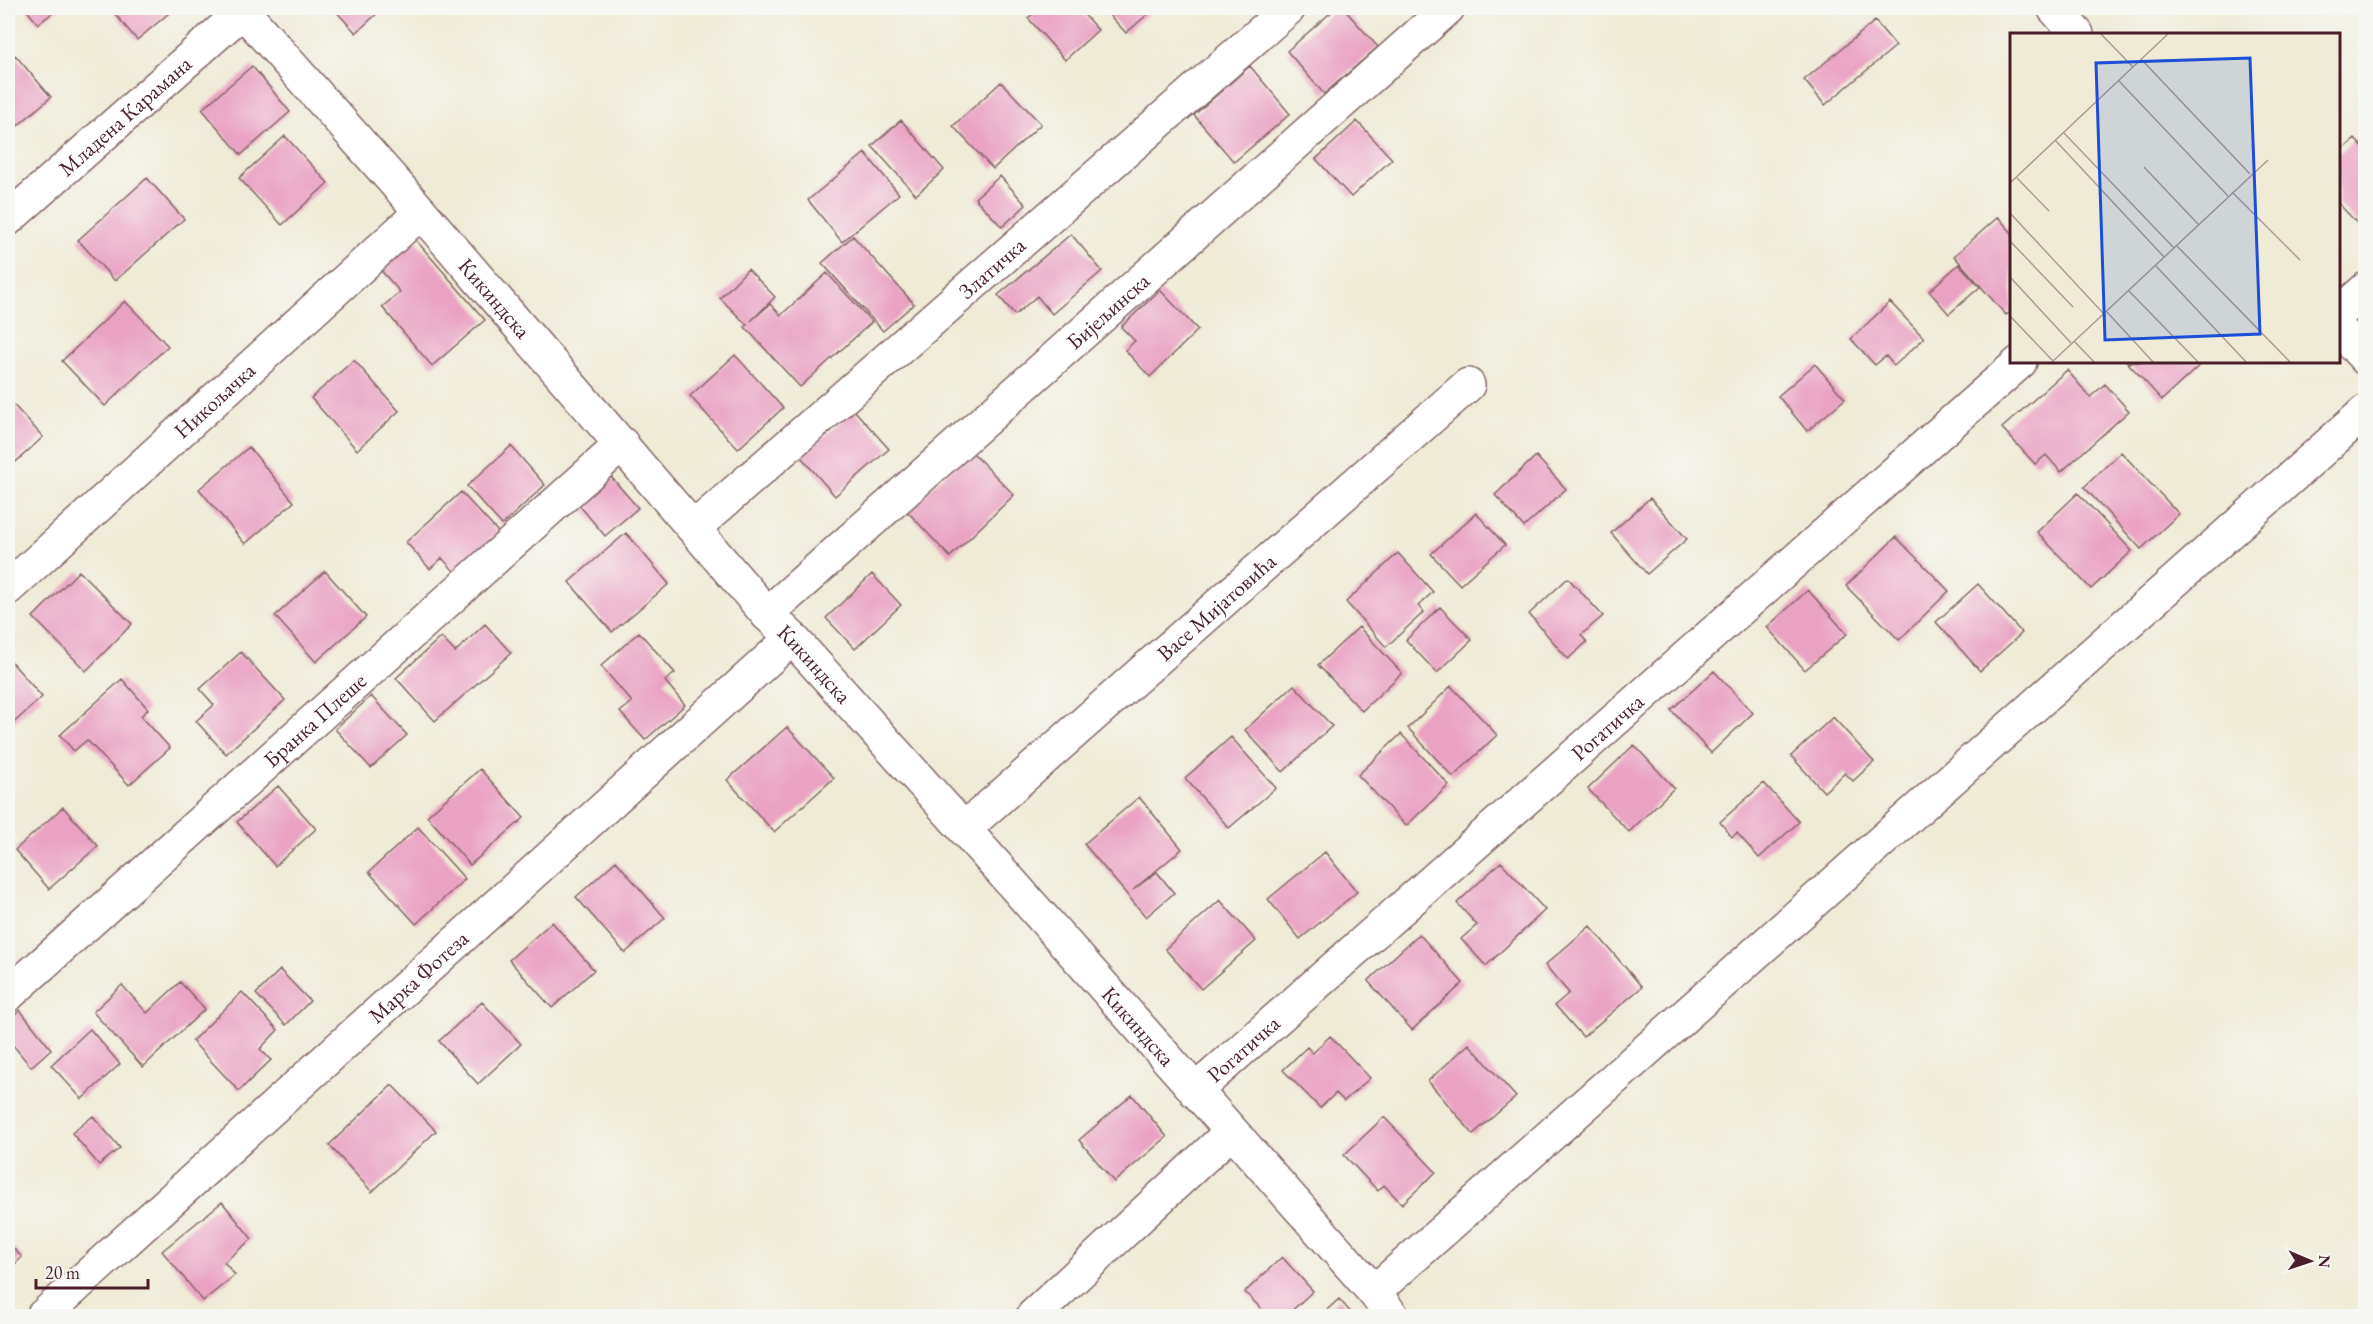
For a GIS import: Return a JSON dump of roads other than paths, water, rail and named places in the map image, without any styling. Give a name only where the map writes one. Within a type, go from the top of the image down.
[{"type":"street","name":"Златичка","points":[[695,527],[1289,8]]},
{"type":"street","name":"Бијељинска","points":[[767,614],[1448,8]]},
{"type":"street","points":[[2054,8],[2076,33]]},
{"type":"street","name":"Кикиндска","points":[[242,9],[422,212],[695,527],[767,614],[792,638],[964,829],[1383,1304]]},
{"type":"street","name":"Младена Карамана","points":[[8,219],[242,9]]},
{"type":"street","name":"Никољачка","points":[[8,588],[422,212]]},
{"type":"street","points":[[2340,312],[2366,289]]},
{"type":"street","points":[[2340,330],[2366,359]]},
{"type":"street","name":"Рогатичка","points":[[1195,1091],[2019,363]]},
{"type":"street","name":"Васе Мијатовића","points":[[964,829],[1468,385]]},
{"type":"street","points":[[1383,1304],[2366,411]]},
{"type":"street","name":"Бранка Плеше","points":[[8,994],[622,444]]},
{"type":"street","name":"Марка Фотеза","points":[[44,1317],[792,638]]},
{"type":"street","points":[[1033,1317],[1232,1132]]}]
